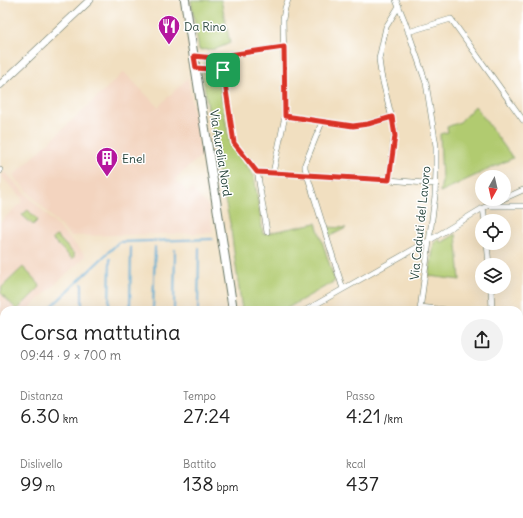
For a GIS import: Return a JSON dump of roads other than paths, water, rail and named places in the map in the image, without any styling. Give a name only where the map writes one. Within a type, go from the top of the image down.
[{"type":"main road","name":"Via Aurelia Nord","points":[[185,0],[231,306]]},
{"type":"street","points":[[0,85],[90,0]]},
{"type":"street","points":[[273,173],[285,116],[283,19],[288,0]]},
{"type":"street","name":"Via Caduti del Lavoro","points":[[396,0],[426,83],[435,138],[436,184],[420,306]]},
{"type":"street","points":[[389,180],[395,136],[379,59],[386,27],[399,6]]},
{"type":"street","points":[[408,32],[451,19],[523,120]]},
{"type":"street","points":[[194,56],[224,59],[229,55],[284,47]]},
{"type":"street","points":[[224,59],[223,70],[234,143],[257,172],[260,181],[267,232]]},
{"type":"street","points":[[196,68],[223,70]]},
{"type":"street","points":[[285,116],[350,126],[368,124],[392,117]]},
{"type":"street","points":[[322,122],[305,164],[307,175],[343,289]]},
{"type":"street","points":[[257,172],[436,184]]},
{"type":"street","points":[[313,306],[486,207],[523,190]]},
{"type":"street","points":[[486,207],[523,206]]},
{"type":"street","points":[[486,207],[486,214]]},
{"type":"street","points":[[491,294],[492,306]]},
{"type":"waterway","points":[[52,306],[119,242],[212,239]]},
{"type":"waterway","points":[[130,306],[131,247]]},
{"type":"waterway","points":[[153,306],[155,247]]},
{"type":"waterway","points":[[198,306],[199,248]]},
{"type":"waterway","points":[[174,306],[175,250]]},
{"type":"waterway","points":[[109,306],[110,259]]},
{"type":"waterway","points":[[82,284],[82,306]]},
{"type":"place","name":"Da Rino","points":[[169,46]]},
{"type":"place","name":"Enel","points":[[107,178]]}]
